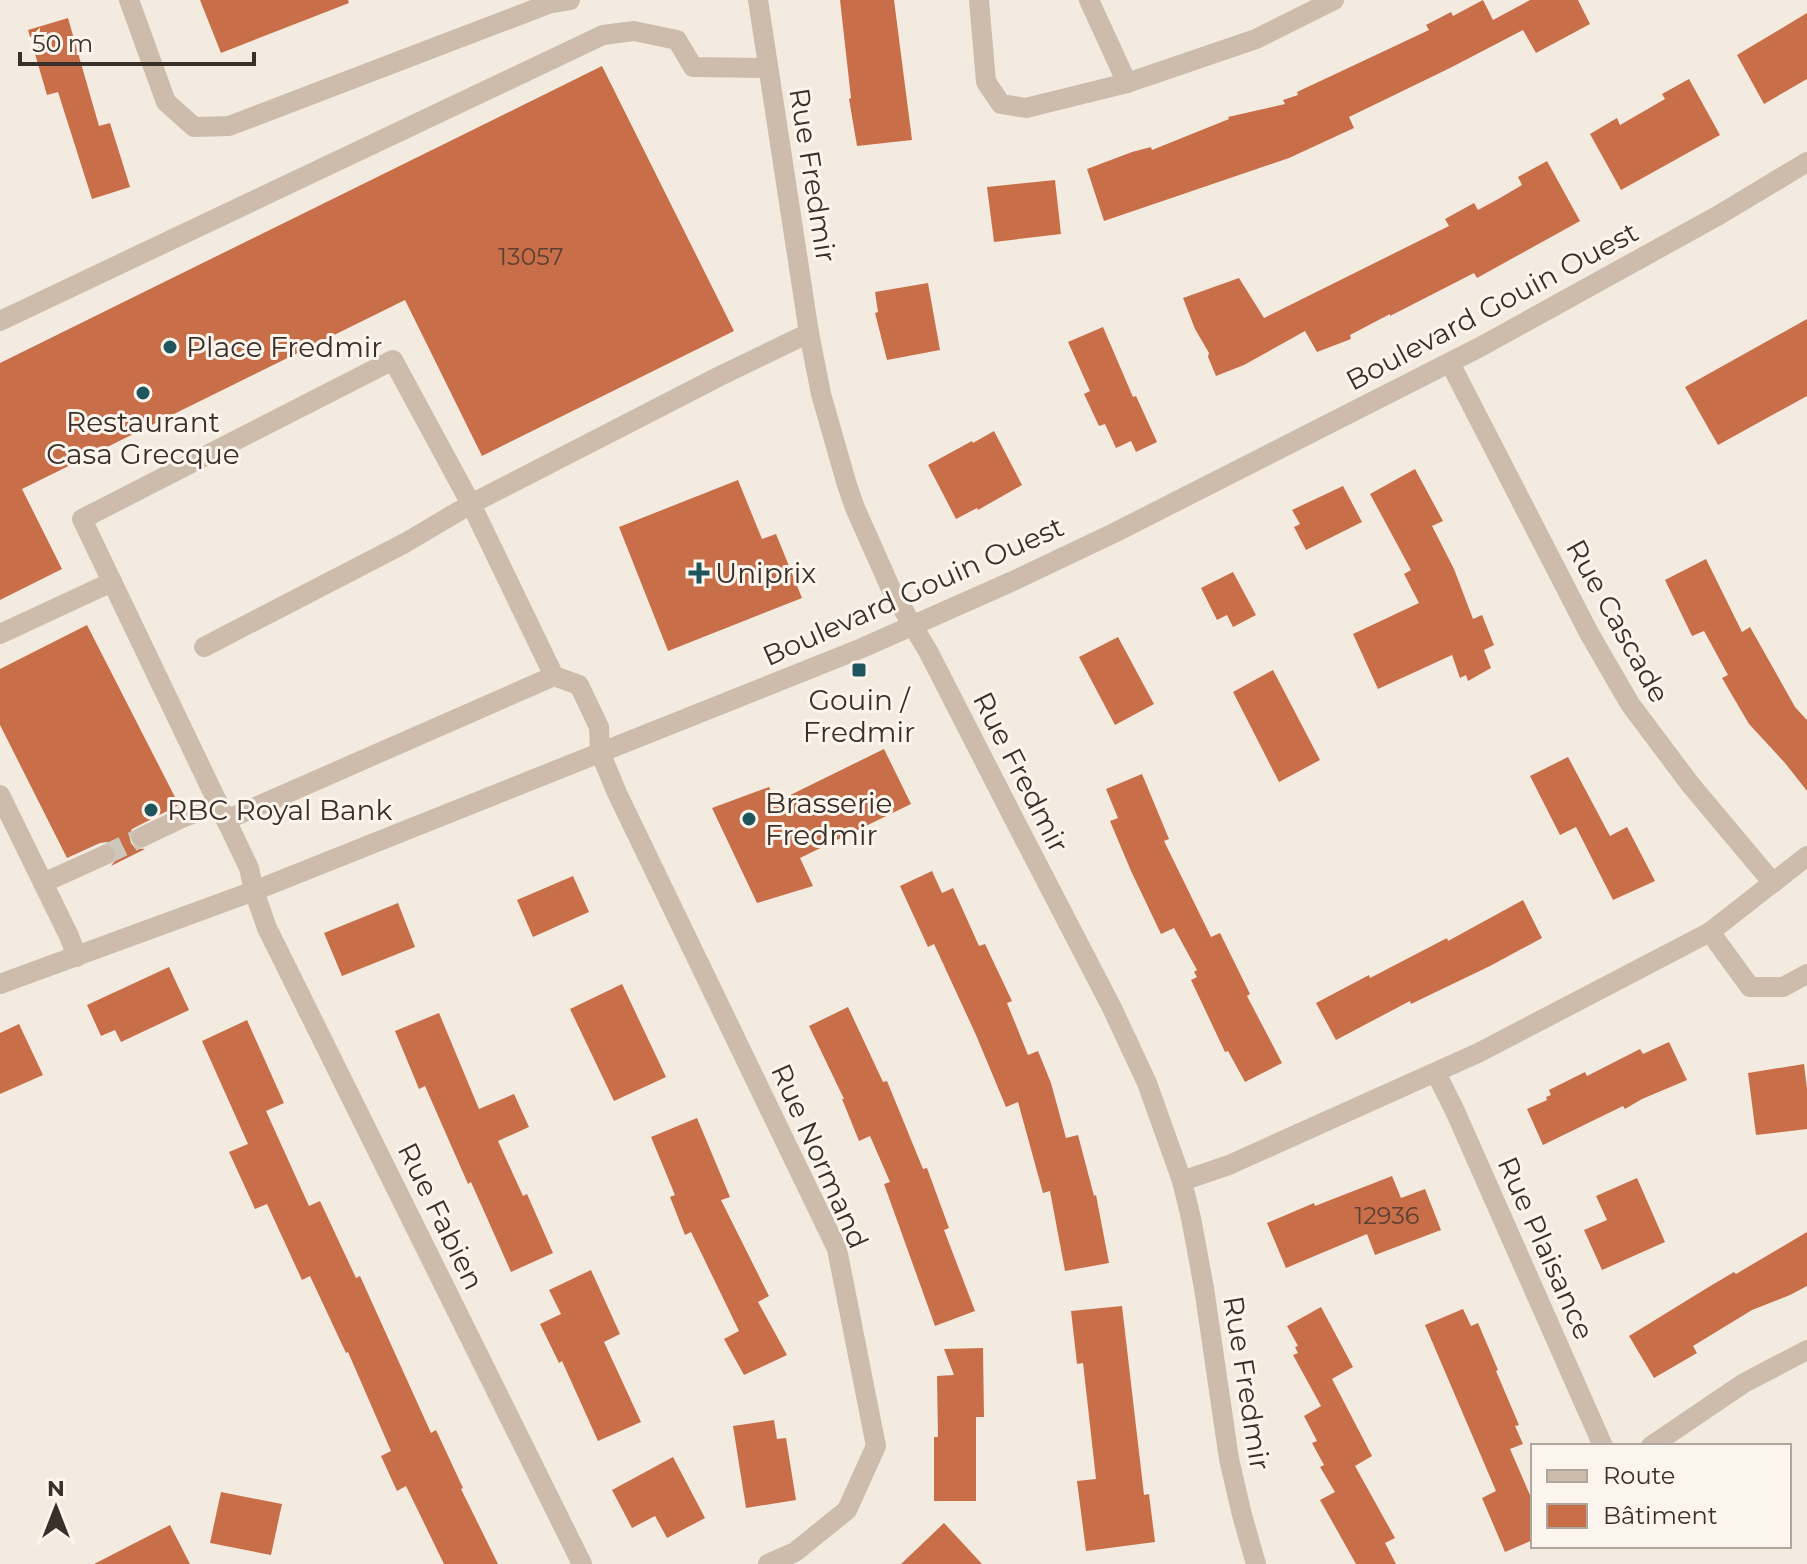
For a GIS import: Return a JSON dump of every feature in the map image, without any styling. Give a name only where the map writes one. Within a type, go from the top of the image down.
[{"type":"street","points":[[129,0],[166,102],[194,127],[229,126],[551,3],[570,0]]},
{"type":"street","name":"Rue Fredmir","points":[[758,0],[809,333],[821,394],[855,508],[891,589],[929,653],[1147,1083],[1182,1181],[1198,1248],[1229,1459],[1256,1564]]},
{"type":"street","points":[[979,0],[986,82],[1001,104],[1026,108],[1127,83],[1256,39],[1334,0]]},
{"type":"street","points":[[1089,0],[1127,83]]},
{"type":"street","points":[[0,321],[603,35],[634,31],[677,40],[693,67],[768,68]]},
{"type":"street","name":"Boulevard Gouin Ouest","points":[[0,984],[254,891],[913,626],[1114,533],[1450,363],[1719,215],[1807,162]]},
{"type":"street","points":[[204,647],[405,543],[471,504],[809,333]]},
{"type":"street","name":"Rue Fabien","points":[[471,504],[393,360],[82,519],[249,868],[267,928],[582,1564]]},
{"type":"street","name":"Rue Cascade","points":[[1450,363],[1623,693],[1675,765],[1773,883]]},
{"type":"street","points":[[142,837],[182,818],[223,812],[554,676],[471,504]]},
{"type":"street","points":[[0,634],[112,582]]},
{"type":"street","name":"Rue Normand","points":[[554,676],[579,685],[599,727],[600,752],[624,807],[837,1249],[876,1446],[847,1510],[795,1552],[768,1564]]},
{"type":"street","points":[[0,795],[77,957]]},
{"type":"street","points":[[43,883],[105,855]]},
{"type":"street","points":[[1182,1181],[1229,1165],[1492,1046],[1710,932],[1807,856]]},
{"type":"street","points":[[1710,932],[1750,987],[1783,987],[1807,974]]},
{"type":"street","name":"Rue Plaisance","points":[[1436,1073],[1602,1444]]},
{"type":"street","points":[[1654,1444],[1744,1383],[1807,1350]]},
{"type":"building","points":[[200,0],[348,0],[349,3],[221,53]]},
{"type":"building","points":[[840,0],[894,0],[912,140],[857,146],[849,99]]},
{"type":"building","points":[[1483,0],[1493,20],[1530,0],[1578,0],[1590,24],[1536,53],[1523,30],[1349,117],[1354,128],[1289,158],[1104,221],[1087,169],[1132,152],[1151,147],[1152,150],[1228,117],[1285,104],[1283,100],[1298,95],[1297,92],[1429,30],[1426,25],[1451,12],[1453,16]]},
{"type":"building","points":[[1807,13],[1807,79],[1764,104],[1737,55]]},
{"type":"building","points":[[68,18],[99,126],[110,123],[130,187],[92,199],[58,92],[47,95],[28,30]]},
{"type":"building","name":"Place Fredmir","points":[[602,66],[734,331],[482,456],[405,300],[22,489],[62,569],[0,600],[0,363]]},
{"type":"building","points":[[1689,79],[1720,135],[1621,190],[1590,134],[1617,118],[1620,125],[1665,99],[1662,94]]},
{"type":"building","points":[[1547,161],[1580,221],[1477,278],[1474,273],[1390,314],[1350,335],[1351,339],[1317,352],[1305,331],[1244,365],[1216,376],[1209,353],[1183,298],[1239,278],[1264,318],[1449,226],[1445,219],[1474,203],[1478,210],[1500,198],[1522,185],[1518,177]]},
{"type":"building","points":[[1055,180],[1061,234],[994,242],[987,187]]},
{"type":"building","points":[[928,283],[940,350],[887,360],[875,313],[878,312],[875,292]]},
{"type":"building","points":[[1807,319],[1807,396],[1718,445],[1685,387]]},
{"type":"building","points":[[1103,327],[1133,397],[1136,396],[1157,442],[1136,452],[1131,441],[1116,448],[1105,424],[1099,426],[1084,394],[1090,391],[1068,342]]},
{"type":"building","points":[[994,431],[1022,485],[956,519],[928,465]]},
{"type":"building","points":[[1415,469],[1443,521],[1432,526],[1454,569],[1473,619],[1482,615],[1494,645],[1484,650],[1491,668],[1468,681],[1466,675],[1460,678],[1452,655],[1378,689],[1353,634],[1419,603],[1404,574],[1411,570],[1370,494]]},
{"type":"building","points":[[738,480],[762,539],[776,534],[802,598],[668,651],[619,527]]},
{"type":"building","points":[[1343,486],[1362,522],[1306,550],[1294,527],[1300,524],[1292,510]]},
{"type":"building","points":[[1706,559],[1742,632],[1750,627],[1795,707],[1807,720],[1807,791],[1749,724],[1722,678],[1728,675],[1704,631],[1692,636],[1665,580]]},
{"type":"building","points":[[1233,572],[1256,615],[1233,627],[1227,615],[1217,620],[1201,588]]},
{"type":"building","points":[[87,625],[179,805],[132,829],[129,835],[131,843],[135,848],[145,849],[111,866],[118,857],[117,850],[107,842],[67,858],[0,725],[0,669]]},
{"type":"building","points":[[1118,637],[1154,704],[1115,725],[1079,657]]},
{"type":"building","points":[[1273,670],[1320,760],[1279,782],[1233,692]]},
{"type":"building","points":[[884,749],[911,804],[800,858],[813,886],[757,903],[712,808],[769,787],[776,802]]},
{"type":"building","points":[[1568,757],[1610,836],[1627,827],[1655,881],[1613,900],[1576,827],[1560,835],[1530,776]]},
{"type":"building","points":[[1142,774],[1169,839],[1164,841],[1211,937],[1220,933],[1250,994],[1247,996],[1282,1063],[1245,1082],[1228,1051],[1225,1052],[1191,980],[1197,977],[1194,972],[1197,970],[1174,928],[1161,934],[1110,821],[1118,818],[1106,789]]},
{"type":"building","points":[[932,871],[942,893],[953,888],[979,946],[985,944],[1012,1001],[1007,1003],[1028,1055],[1038,1051],[1051,1083],[1066,1138],[1078,1135],[1096,1195],[1109,1263],[1065,1271],[1050,1191],[1043,1193],[1018,1102],[1006,1107],[934,944],[928,947],[900,886]]},
{"type":"building","points":[[573,876],[589,912],[533,937],[517,900]]},
{"type":"building","points":[[1523,900],[1542,938],[1336,1040],[1316,1003],[1447,938],[1448,941]]},
{"type":"building","points":[[398,903],[415,947],[342,976],[324,933]]},
{"type":"building","points":[[169,967],[189,1010],[121,1042],[115,1030],[101,1036],[87,1005]]},
{"type":"building","points":[[622,984],[666,1077],[614,1101],[570,1009]]},
{"type":"building","points":[[848,1007],[883,1082],[887,1081],[923,1169],[927,1168],[949,1228],[944,1230],[975,1311],[935,1326],[884,1184],[890,1182],[870,1136],[859,1141],[844,1099],[809,1026]]},
{"type":"building","points":[[439,1013],[479,1109],[514,1094],[529,1127],[498,1141],[523,1196],[527,1194],[553,1253],[511,1272],[425,1086],[419,1089],[395,1031]]},
{"type":"building","points":[[247,1020],[284,1103],[266,1111],[309,1206],[320,1201],[356,1278],[360,1276],[431,1433],[436,1430],[498,1564],[444,1564],[406,1486],[397,1491],[381,1456],[391,1451],[348,1352],[310,1276],[302,1280],[267,1204],[255,1209],[229,1152],[248,1144],[202,1041]]},
{"type":"building","points":[[19,1024],[43,1075],[0,1094],[0,1033]]},
{"type":"building","points":[[1669,1042],[1687,1080],[1625,1109],[1623,1106],[1543,1145],[1527,1109],[1547,1100],[1546,1097],[1551,1095],[1549,1090],[1585,1072],[1587,1076],[1640,1049],[1643,1054]]},
{"type":"building","points":[[1804,1064],[1807,1129],[1756,1135],[1748,1073]]},
{"type":"building","points":[[697,1118],[730,1197],[721,1200],[769,1296],[758,1302],[787,1355],[744,1375],[724,1339],[739,1331],[691,1232],[685,1235],[670,1197],[675,1195],[651,1137]]},
{"type":"building","points":[[1392,1176],[1401,1198],[1425,1189],[1441,1230],[1375,1255],[1367,1234],[1286,1268],[1267,1223]]},
{"type":"building","points":[[1637,1178],[1665,1242],[1602,1270],[1584,1230],[1607,1220],[1596,1196]]},
{"type":"building","points":[[1807,1232],[1807,1286],[1752,1310],[1693,1346],[1697,1353],[1654,1378],[1629,1336]]},
{"type":"building","points":[[591,1270],[620,1334],[604,1342],[641,1422],[598,1441],[562,1361],[559,1363],[540,1324],[561,1314],[549,1290]]},
{"type":"building","points":[[1122,1306],[1144,1495],[1149,1494],[1155,1542],[1086,1551],[1077,1481],[1096,1479],[1083,1363],[1077,1364],[1071,1311]]},
{"type":"building","points":[[1321,1307],[1353,1367],[1332,1379],[1372,1456],[1355,1466],[1395,1538],[1385,1543],[1396,1564],[1356,1564],[1320,1500],[1335,1492],[1320,1467],[1324,1465],[1312,1443],[1317,1441],[1304,1416],[1321,1406],[1293,1355],[1298,1353],[1295,1347],[1298,1346],[1287,1326]]},
{"type":"building","points":[[1463,1309],[1471,1326],[1478,1323],[1519,1425],[1515,1426],[1523,1444],[1510,1449],[1531,1497],[1531,1541],[1505,1552],[1482,1498],[1496,1491],[1425,1325]]},
{"type":"building","points":[[983,1348],[984,1417],[976,1417],[976,1501],[934,1501],[934,1437],[938,1437],[937,1376],[954,1375],[944,1349]]},
{"type":"building","points":[[774,1420],[777,1439],[786,1438],[796,1500],[746,1508],[733,1426]]},
{"type":"building","points":[[673,1457],[705,1518],[667,1538],[655,1516],[632,1528],[612,1490]]},
{"type":"building","points":[[221,1492],[282,1504],[271,1555],[210,1543]]},
{"type":"building","points":[[944,1523],[982,1564],[901,1564]]},
{"type":"building","points":[[170,1525],[190,1564],[94,1564]]},
{"type":"tunnel","points":[[105,855],[142,837]]},
{"type":"place","name":"Place Fredmir","points":[[170,347]]},
{"type":"place","name":"Restaurant Casa Grecque","points":[[143,393]]},
{"type":"place","name":"Uniprix","points":[[699,573]]},
{"type":"place","name":"Gouin / Fredmir","points":[[859,670]]},
{"type":"place","name":"RBC Royal Bank","points":[[151,810]]},
{"type":"place","name":"Brasserie Fredmir","points":[[749,819]]}]
